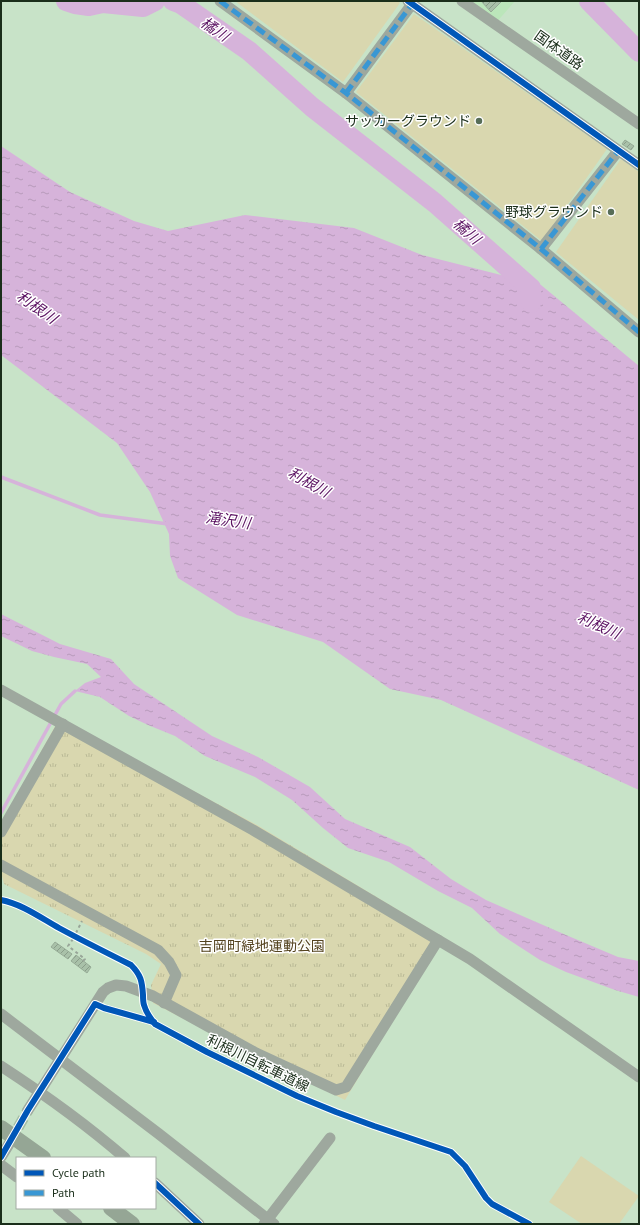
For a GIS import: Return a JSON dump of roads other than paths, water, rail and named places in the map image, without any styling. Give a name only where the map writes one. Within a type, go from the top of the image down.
[{"type":"highway","points":[[1,1128],[42,1157]]},
{"type":"highway","points":[[103,1209],[120,1224]]},
{"type":"highway","points":[[112,1209],[132,1224]]},
{"type":"street","points":[[220,1],[346,93],[541,249],[639,332]]},
{"type":"street","name":"国体道路","points":[[462,1],[639,124]]},
{"type":"street","points":[[346,93],[410,2],[639,165]]},
{"type":"street","points":[[541,249],[618,151]]},
{"type":"street","points":[[1,690],[253,830],[470,959],[639,1076]]},
{"type":"street","points":[[1,832],[63,724]]},
{"type":"street","points":[[1,865],[158,950],[169,962],[176,975],[164,1003]]},
{"type":"street","points":[[28,1110],[103,992],[116,985],[126,986],[152,996],[256,1053],[336,1090],[346,1088],[438,940]]},
{"type":"street","points":[[1,1014],[159,1134],[269,1222],[330,1138]]},
{"type":"street","points":[[1,1066],[40,1092],[124,1157]]},
{"type":"street","points":[[1,1157],[9,1144]]},
{"type":"street","points":[[1,1166],[16,1176]]},
{"type":"street","points":[[156,1184],[199,1224]]},
{"type":"street","points":[[59,1209],[77,1224]]},
{"type":"water","name":"利根川","points":[[1,146],[70,192],[134,221],[168,231],[245,215],[354,228],[422,255],[541,285],[639,366],[639,790],[441,700],[390,689],[323,642],[237,615],[178,578],[170,556],[169,534],[150,492],[117,443],[1,355]]},
{"type":"water","points":[[1,614],[60,644],[111,659],[134,684],[212,736],[258,757],[310,787],[345,819],[410,847],[451,879],[486,900],[618,957],[639,961],[639,997],[566,972],[540,960],[500,934],[472,908],[438,891],[389,862],[348,848],[292,800],[255,777],[205,756],[175,736],[129,716],[100,697],[75,691],[85,683],[101,677],[87,664],[32,651],[1,636]]},
{"type":"waterway","name":"橘川","points":[[66,1],[89,6],[103,3],[143,7],[155,1]]},
{"type":"waterway","name":"橘川","points":[[173,1],[181,4],[249,51],[312,107],[435,203],[531,288],[531,303]]},
{"type":"waterway","points":[[589,1],[639,52]]},
{"type":"waterway","name":"滝沢川","points":[[1,477],[100,515],[168,524]]},
{"type":"waterway","points":[[1,813],[61,704],[75,691]]},
{"type":"tunnel","points":[[10,1142],[28,1110]]},
{"type":"place","name":"サッカーグラウンド","points":[[479,121]]},
{"type":"place","name":"野球グラウンド","points":[[611,212]]},
{"type":"park label","name":"吉岡町緑地運動公園","points":[[262,946]]}]
